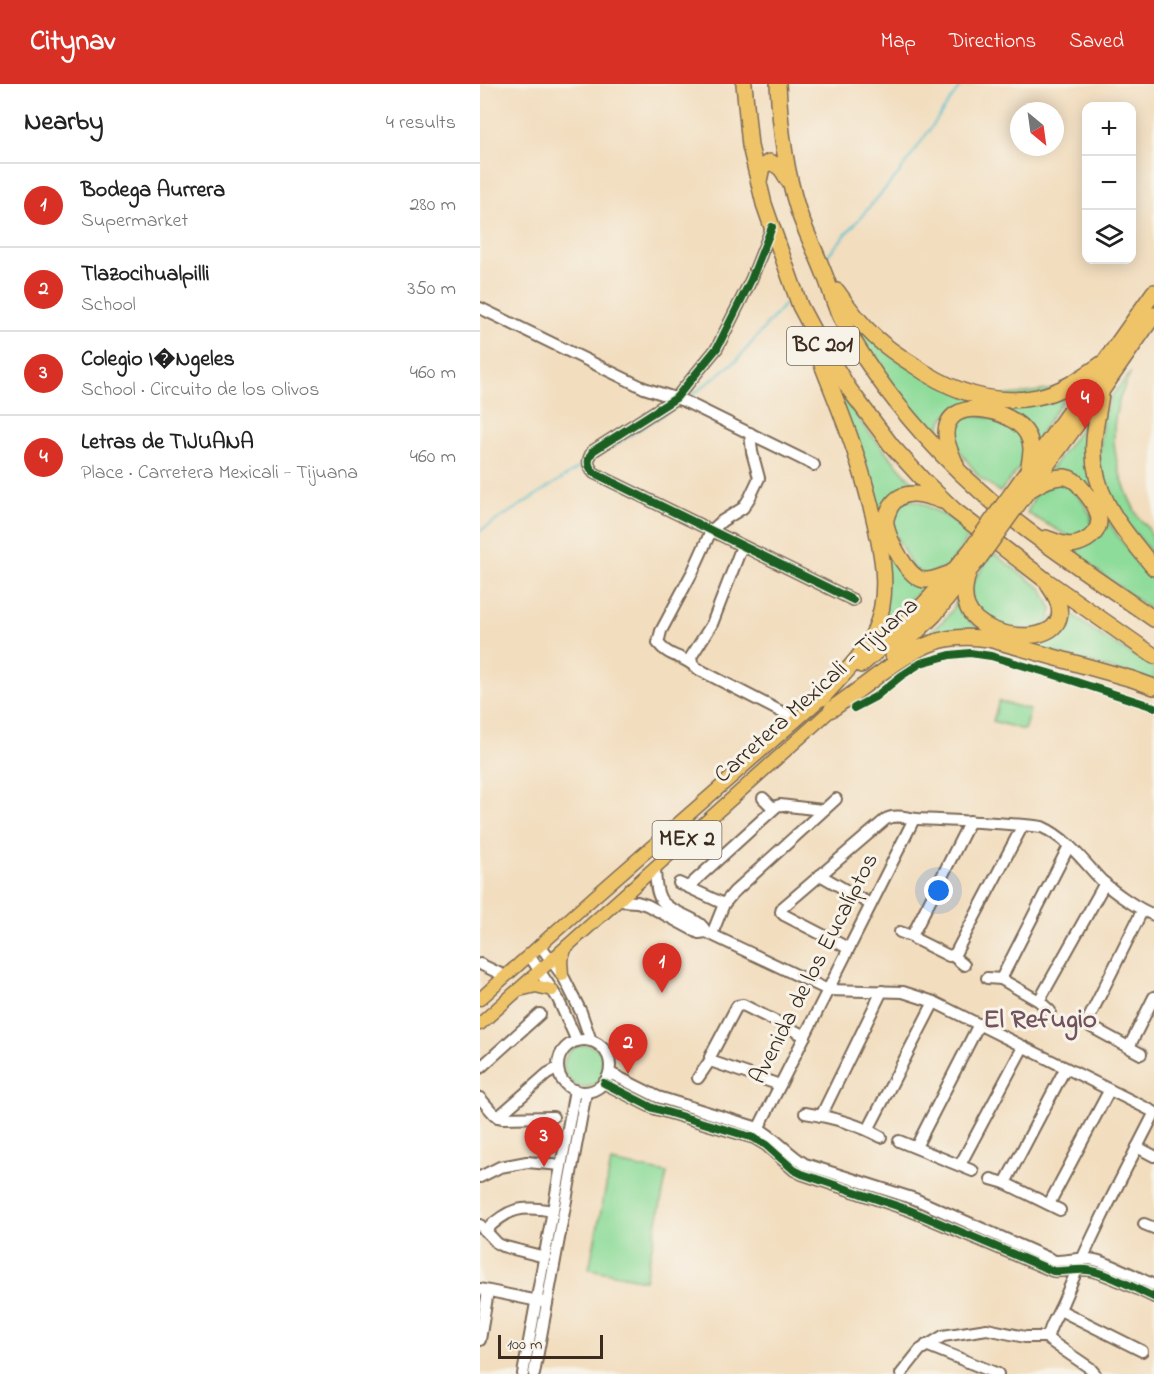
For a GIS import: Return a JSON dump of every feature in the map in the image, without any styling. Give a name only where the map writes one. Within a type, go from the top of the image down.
[{"type":"highway","name":"BC 201","points":[[744,84],[750,146],[764,204],[800,306],[838,371],[870,417],[924,482],[948,504],[1044,579],[1154,656]]},
{"type":"highway","name":"BC 201","points":[[778,84],[780,120],[791,187],[839,314],[867,364],[911,420],[960,473],[1027,530],[1154,619]]},
{"type":"highway","points":[[759,181],[762,167],[769,162],[777,164],[784,171],[791,187]]},
{"type":"highway","points":[[825,274],[849,308],[874,336],[919,369],[966,393],[994,399],[1039,397],[1064,387],[1106,360]]},
{"type":"highway","name":"Carretera Mexicali - Tijuana","points":[[1019,495],[1029,468],[1154,292]]},
{"type":"highway","points":[[800,306],[858,460],[878,536],[884,575],[883,603],[873,634],[827,704]]},
{"type":"highway","name":"Carretera Mexicali - Tijuana","points":[[827,704],[914,636],[934,615],[961,572],[1102,390],[1154,315]]},
{"type":"highway","points":[[1102,390],[1094,442],[1097,476],[1113,516],[1154,568]]},
{"type":"highway","points":[[960,473],[948,445],[947,427],[953,417],[965,410],[973,409],[1003,414],[1023,428],[1031,446],[1029,468]]},
{"type":"highway","points":[[1019,495],[1050,479],[1070,478],[1088,495],[1099,516],[1099,523],[1092,536],[1072,545],[1054,541],[1027,530]]},
{"type":"highway","points":[[948,504],[923,494],[909,494],[893,503],[887,513],[886,525],[889,534],[903,562],[912,574],[918,578],[931,580],[961,572],[965,600],[975,618],[989,628],[1028,636],[1045,633],[1059,618],[1058,600],[1044,579]]},
{"type":"highway","points":[[827,704],[927,644],[966,637],[989,639],[1154,687]]},
{"type":"main road","name":"Carretera Mexicali - Tijuana","points":[[480,999],[797,720],[827,704]]},
{"type":"main road","name":"Carretera Mexicali - Tijuana","points":[[480,1024],[655,868],[827,704]]},
{"type":"main road","points":[[562,975],[561,959],[567,946]]},
{"type":"main road","points":[[518,990],[536,986],[552,990]]},
{"type":"street","points":[[772,227],[751,280],[717,348],[676,398],[593,451],[588,458],[589,467],[594,473],[853,600]]},
{"type":"street","points":[[480,308],[644,388],[676,398],[814,465]]},
{"type":"street","points":[[692,663],[676,658],[663,650],[658,643],[711,531],[743,508],[759,478],[750,433]]},
{"type":"street","points":[[742,546],[712,624],[691,657],[692,663],[696,668],[797,720]]},
{"type":"street","points":[[764,798],[773,808]]},
{"type":"street","points":[[709,933],[724,904],[734,892],[836,799]]},
{"type":"street","points":[[724,904],[683,885],[773,808],[780,805],[822,810]]},
{"type":"street","points":[[848,948],[784,915],[781,912],[782,908],[892,816],[1042,827],[1052,831],[1069,846],[1105,883],[1143,910],[1154,915]]},
{"type":"street","name":"Avenida de los Eucalíptos","points":[[756,1133],[914,819]]},
{"type":"street","points":[[914,937],[913,934],[970,821]]},
{"type":"street","points":[[953,956],[1023,825]]},
{"type":"street","points":[[1001,979],[1069,846]]},
{"type":"street","points":[[655,868],[655,883],[664,905],[703,925],[709,933]]},
{"type":"street","points":[[820,875],[870,904]]},
{"type":"street","points":[[1039,1000],[1105,883]]},
{"type":"street","points":[[618,901],[637,902],[657,910],[699,933],[709,933],[828,990],[903,992],[934,1002],[1154,1113],[1048,1332],[1049,1340],[1090,1368],[1095,1374]]},
{"type":"street","points":[[1141,1054],[1082,1024],[1143,910]]},
{"type":"street","points":[[900,932],[953,956],[964,966]]},
{"type":"street","points":[[540,945],[562,975],[581,1012],[591,1041]]},
{"type":"street","points":[[529,955],[552,990],[577,1041]]},
{"type":"street","points":[[480,964],[505,976]]},
{"type":"street","points":[[987,978],[1001,979],[1039,1000],[1050,1011]]},
{"type":"street","points":[[821,1116],[882,991]]},
{"type":"street","points":[[1130,1047],[1154,997]]},
{"type":"street","points":[[868,1130],[934,1002]]},
{"type":"street","points":[[698,1078],[711,1059],[737,1006],[743,1005],[805,1036]]},
{"type":"street","points":[[480,1068],[540,1014]]},
{"type":"street","points":[[916,1147],[979,1024]]},
{"type":"street","points":[[577,1041],[591,1041],[599,1044],[605,1050],[609,1057],[610,1072],[604,1083],[596,1090],[580,1091],[568,1087],[563,1082],[558,1068],[561,1054],[565,1048],[577,1041]]},
{"type":"street","points":[[960,1165],[1023,1047]]},
{"type":"street","points":[[711,1059],[713,1062],[780,1085]]},
{"type":"street","points":[[498,1117],[547,1074],[558,1068]]},
{"type":"street","points":[[1005,1184],[1065,1069]]},
{"type":"street","points":[[610,1072],[658,1097],[756,1133],[794,1170],[802,1174],[909,1210],[1053,1271],[1087,1270],[1154,1297]]},
{"type":"street","points":[[604,1083],[653,1108],[756,1133],[769,1134],[805,1164],[915,1199],[1055,1261],[1082,1259],[1100,1261],[1154,1285]]},
{"type":"street","points":[[534,1374],[544,1257],[561,1165],[580,1091]]},
{"type":"street","points":[[523,1374],[541,1302],[580,1091]]},
{"type":"street","points":[[1049,1204],[1109,1091]]},
{"type":"street","points":[[480,1098],[498,1117],[553,1117]]},
{"type":"street","points":[[805,1113],[868,1130],[881,1137]]},
{"type":"street","points":[[899,1141],[973,1171]]},
{"type":"street","points":[[1137,1147],[1154,1156]]},
{"type":"street","points":[[480,1177],[500,1167],[527,1162],[561,1165]]},
{"type":"street","points":[[991,1179],[1060,1210]]},
{"type":"street","points":[[544,1257],[502,1246],[482,1228],[507,1213],[521,1208],[553,1211]]},
{"type":"street","points":[[480,1340],[484,1290],[541,1302]]},
{"type":"street","points":[[1060,1310],[1142,1351]]},
{"type":"street","points":[[902,1374],[920,1350],[943,1336],[987,1329],[1024,1337],[1048,1337]]},
{"type":"street","points":[[926,1345],[998,1374]]},
{"type":"green space","points":[[852,321],[978,399],[1072,387],[1034,442],[1031,431],[957,407],[941,423],[939,433],[941,446],[894,391],[856,334]]},
{"type":"green space","points":[[1131,372],[1116,413],[1114,443],[1124,487],[1137,515],[1151,533],[1154,556],[1113,506],[1099,463],[1103,416],[1112,395]]},
{"type":"green space","points":[[829,374],[865,428],[921,489],[885,502],[881,510],[880,528],[885,547],[901,572],[909,579],[929,585],[923,592],[914,595],[873,639],[886,572]]},
{"type":"green space","points":[[967,415],[996,419],[1012,425],[1024,441],[1022,465],[1000,492],[979,477],[957,447],[953,436],[955,427]]},
{"type":"green space","points":[[1091,415],[1087,434],[1087,465],[1106,518],[1154,581],[1154,612],[1067,549],[1090,541],[1093,500],[1047,474]]},
{"type":"green space","points":[[1056,483],[1069,487],[1082,500],[1091,516],[1090,528],[1080,536],[1070,537],[1027,513],[1036,493]]},
{"type":"green space","points":[[905,500],[918,501],[951,519],[970,534],[950,566],[925,575],[913,569],[891,526],[891,510]]},
{"type":"green space","points":[[993,553],[1042,589],[1052,609],[1050,618],[1044,626],[1029,630],[997,626],[975,610],[970,586]]},
{"type":"green space","points":[[957,599],[963,615],[978,628],[1034,639],[1065,607],[1096,632],[1154,668],[1154,681],[992,636],[917,642],[947,617]]},
{"type":"green space","points":[[999,701],[1030,710],[1024,730],[993,721]]},
{"type":"green space","points":[[585,1045],[600,1051],[606,1066],[600,1081],[585,1087],[570,1081],[564,1066],[570,1051]]},
{"type":"green space","points":[[611,1162],[667,1173],[645,1280],[589,1269]]},
{"type":"waterway","points":[[827,256],[899,173],[962,84]]},
{"type":"waterway","points":[[687,399],[737,360],[784,305]]},
{"type":"waterway","points":[[593,459],[680,404]]},
{"type":"waterway","points":[[480,531],[586,463]]},
{"type":"cycle path","points":[[772,227],[751,280],[717,348],[676,398],[593,451],[589,465],[594,473],[853,600]]},
{"type":"cycle path","points":[[854,708],[875,697],[921,663],[950,655],[970,653],[991,656],[1154,707]]},
{"type":"cycle path","points":[[604,1083],[653,1108],[754,1138],[802,1174],[909,1210],[1053,1271],[1095,1271],[1154,1297]]},
{"type":"place","name":"Letras de TIJUANA","points":[[1085,429]]},
{"type":"place","name":"Bodega Aurrera","points":[[662,993]]},
{"type":"place","name":"Tlazocihualpilli","points":[[628,1074]]},
{"type":"place","name":"Colegio I�Ngeles","points":[[544,1167]]},
{"type":"district","name":"El Refugio","points":[[1040,1020]]}]
